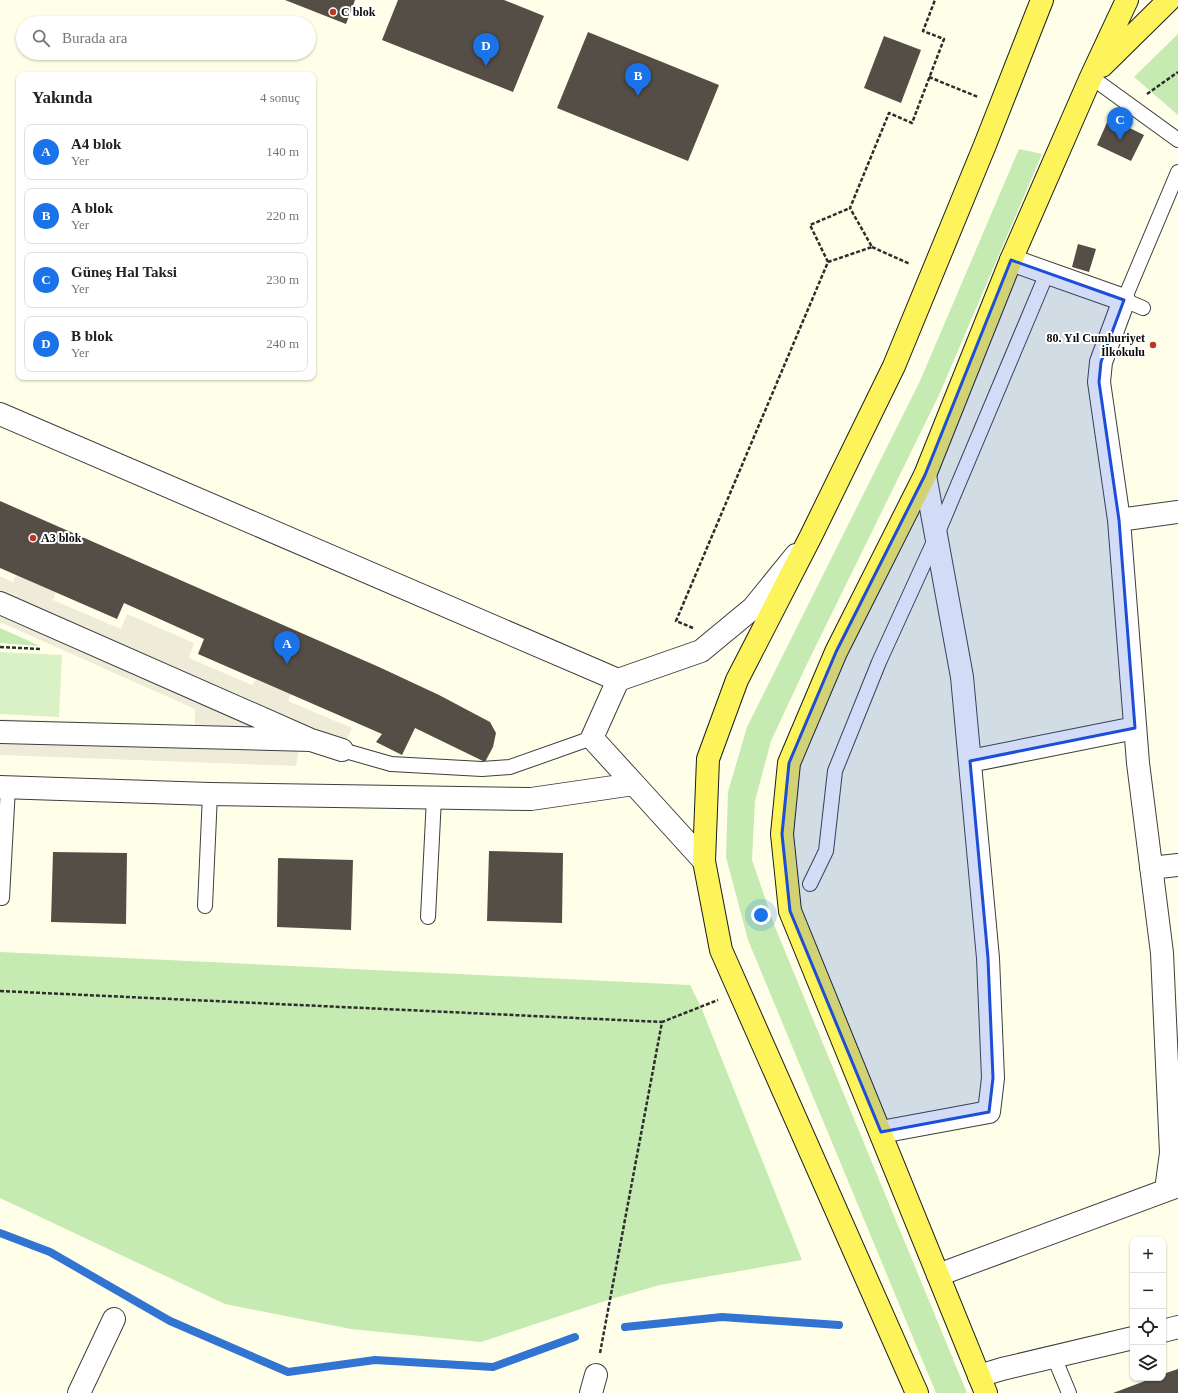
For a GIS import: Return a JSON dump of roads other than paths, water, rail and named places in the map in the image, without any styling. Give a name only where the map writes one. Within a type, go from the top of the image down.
[{"type":"main road","points":[[917,1393],[721,950],[704,861],[708,759],[737,680],[811,536],[894,366],[985,145],[1042,0]]},
{"type":"main road","points":[[982,1384],[881,1132],[790,912],[782,834],[789,763],[836,652],[925,475],[1011,260],[1091,77],[1127,0]]},
{"type":"main road","points":[[1091,77],[1169,0]]},
{"type":"street","points":[[938,1275],[1172,1188],[1162,953],[1138,763],[1119,520],[1099,382],[1101,362],[1133,304],[1011,260]]},
{"type":"street","points":[[0,414],[618,680],[701,651],[753,608],[811,536]]},
{"type":"street","points":[[881,1132],[989,1112],[992,1078],[988,958],[962,677],[925,475]]},
{"type":"street","points":[[1119,520],[1178,512]]},
{"type":"street","points":[[0,603],[311,740],[342,750]]},
{"type":"street","points":[[618,680],[592,738],[704,861]]},
{"type":"street","points":[[970,761],[1135,728]]},
{"type":"street","points":[[0,732],[311,740]]},
{"type":"street","points":[[4,787],[210,794],[532,799],[634,784]]},
{"type":"street","points":[[1151,868],[1178,865]]},
{"type":"street","points":[[79,1393],[114,1319]]},
{"type":"street","points":[[1166,1330],[1178,1327]]},
{"type":"street","points":[[982,1384],[1054,1357],[1130,1339]]},
{"type":"lane","points":[[1091,77],[1178,140]]},
{"type":"lane","points":[[1133,304],[1178,172]]},
{"type":"lane","points":[[810,884],[826,851],[835,771],[879,662],[936,537],[1047,273]]},
{"type":"lane","points":[[342,750],[392,764],[482,769],[510,767],[592,738]]},
{"type":"lane","points":[[2,898],[4,787]]},
{"type":"lane","points":[[205,906],[210,794]]},
{"type":"lane","points":[[428,917],[434,798]]},
{"type":"lane","points":[[1054,1357],[1069,1393]]},
{"type":"waterway","points":[[0,1233],[50,1252],[170,1321],[288,1372],[375,1360],[493,1367],[575,1337]]},
{"type":"waterway","points":[[625,1327],[722,1317],[839,1325]]},
{"type":"place","name":"C blok","points":[[333,12]]},
{"type":"place","name":"B blok","points":[[486,66]]},
{"type":"place","name":"A blok","points":[[638,96]]},
{"type":"place","name":"Güneş Hal Taksi","points":[[1120,140]]},
{"type":"place","name":"80. Yıl Cumhuriyet İlkokulu","points":[[1153,345]]},
{"type":"place","name":"A3 blok","points":[[33,538]]},
{"type":"place","name":"A4 blok","points":[[287,664]]}]
